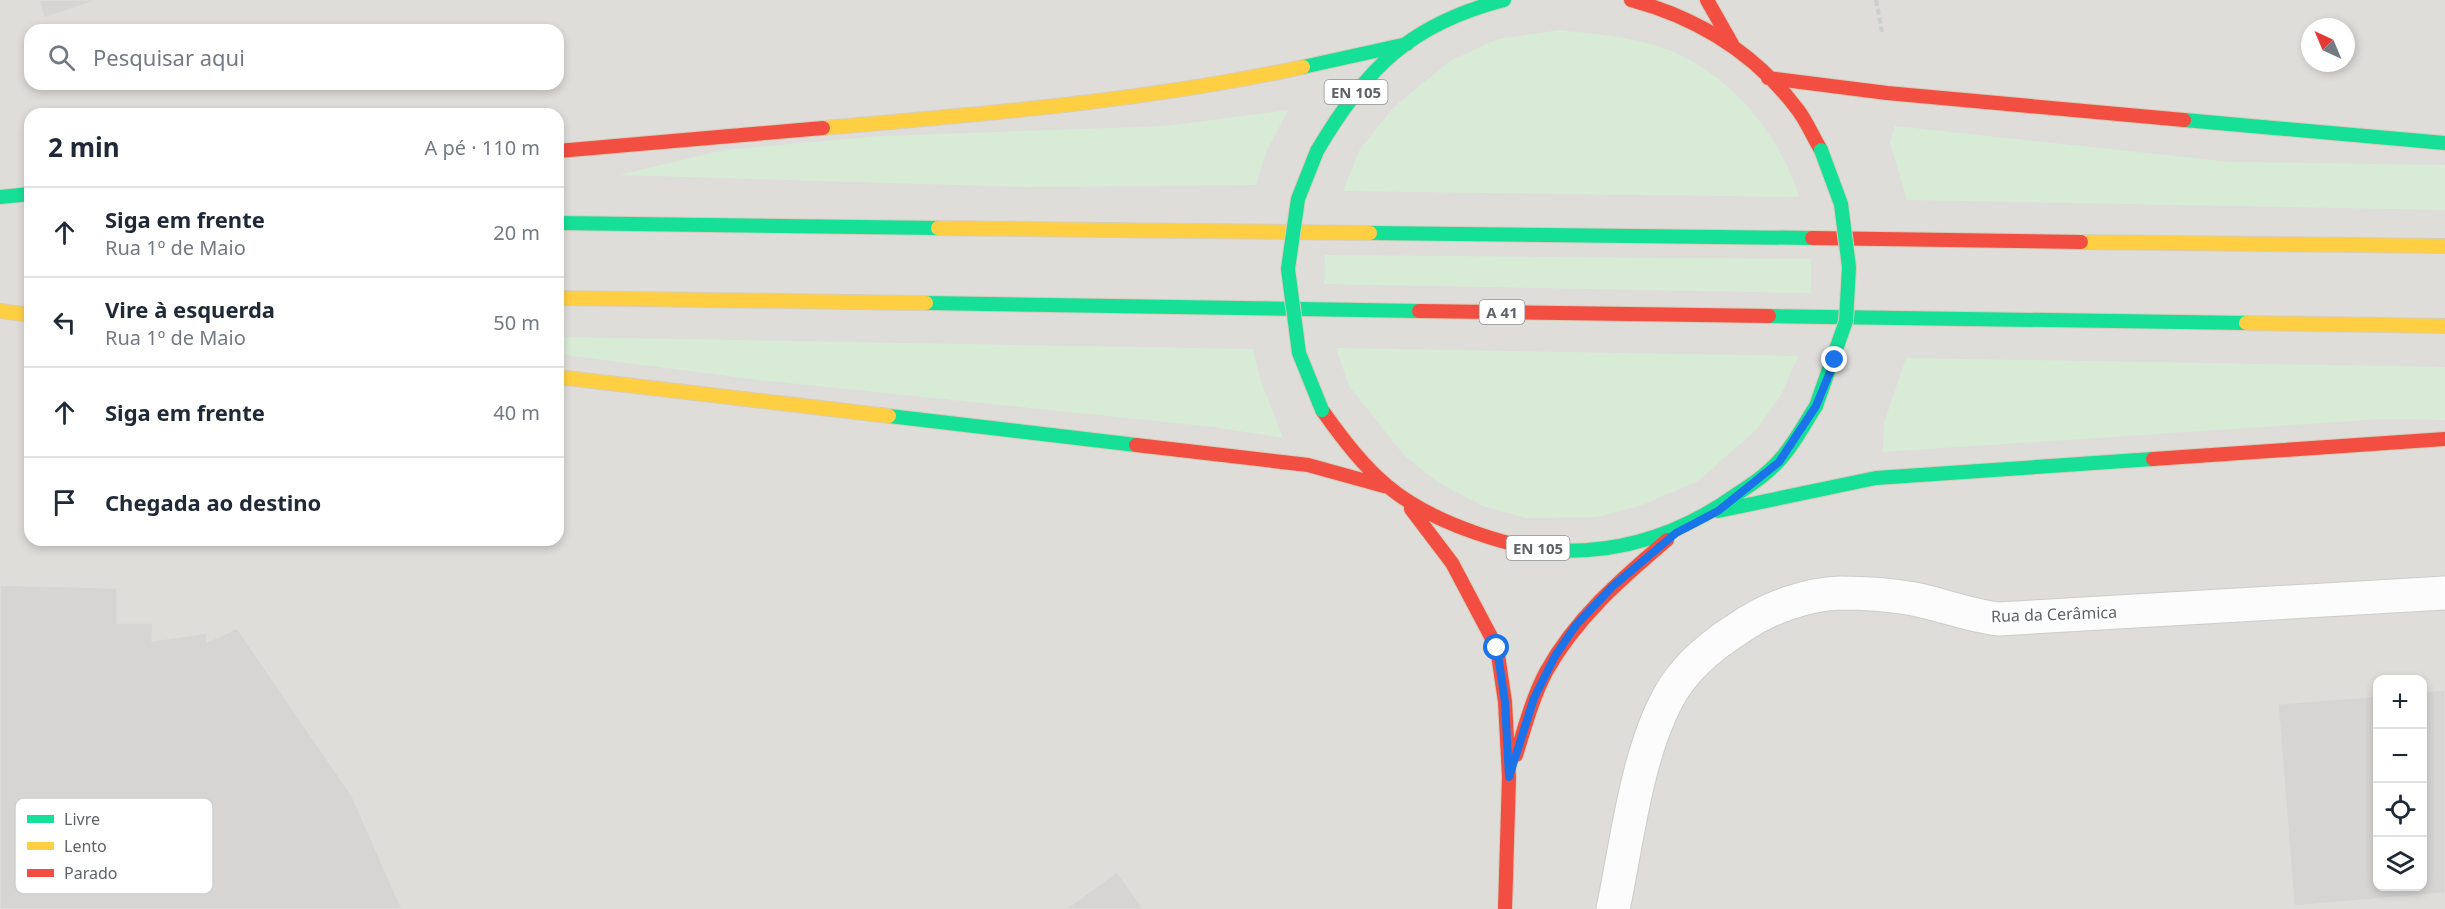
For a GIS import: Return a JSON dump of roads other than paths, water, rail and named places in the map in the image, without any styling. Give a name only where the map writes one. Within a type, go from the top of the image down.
[{"type":"main road","name":"EN 105","points":[[1462,0],[1374,72],[1345,104],[1317,151],[1298,199],[1288,269],[1299,353],[1323,410],[1352,452],[1384,486],[1430,516],[1491,540],[1560,552],[1615,549],[1676,533]]},
{"type":"main road","name":"EN 105","points":[[1434,24],[1504,0]]},
{"type":"main road","name":"EN 105","points":[[1509,777],[1534,698],[1570,632],[1613,586],[1676,533],[1718,511],[1779,462],[1816,406],[1846,321],[1849,267],[1841,204],[1821,150],[1798,110],[1732,44],[1660,6],[1631,0]]},
{"type":"main road","name":"EN 105","points":[[1707,0],[1732,44]]},
{"type":"main road","points":[[564,150],[1030,110],[1215,86],[1407,44]]},
{"type":"main road","points":[[1768,78],[1899,94],[2445,143]]},
{"type":"main road","points":[[0,197],[24,195]]},
{"type":"main road","points":[[0,203],[24,205]]},
{"type":"main road","points":[[564,223],[2445,246]]},
{"type":"main road","name":"A 41","points":[[564,298],[2445,326]]},
{"type":"main road","points":[[0,311],[24,309]]},
{"type":"main road","points":[[0,311],[24,314]]},
{"type":"main road","points":[[564,378],[1308,465],[1384,486]]},
{"type":"main road","points":[[1718,511],[1876,478],[2445,440]]},
{"type":"main road","name":"EN 105","points":[[1406,502],[1452,563],[1497,648],[1505,702],[1509,777],[1505,909]]},
{"type":"street","name":"Rua da Cerâmica","points":[[1613,909],[1646,752],[1668,697],[1696,660],[1727,635],[1753,618],[1785,604],[1840,593],[1902,598],[1998,620],[2445,593]]}]
